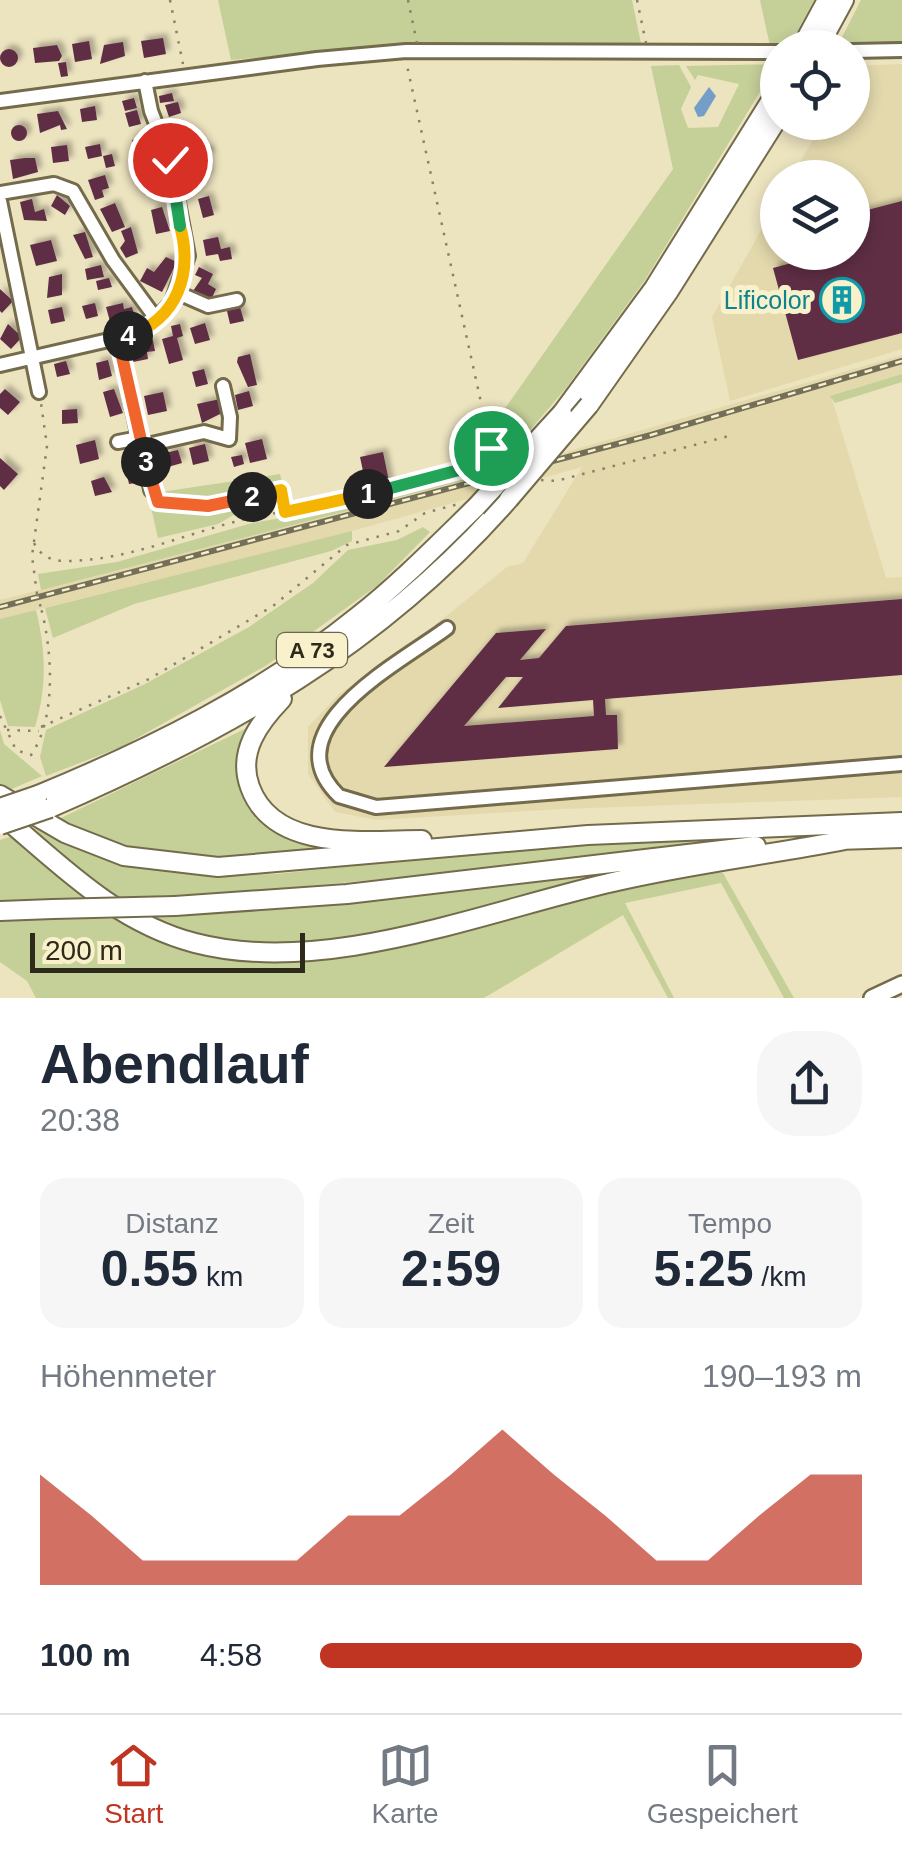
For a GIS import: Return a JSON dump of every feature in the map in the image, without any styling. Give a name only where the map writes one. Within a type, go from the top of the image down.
[{"type":"highway","points":[[821,30],[826,0]]},
{"type":"highway","points":[[816,30],[844,0]]},
{"type":"highway","name":"A 73","points":[[0,825],[190,724],[308,653],[373,604],[562,413],[663,275],[760,117]]},
{"type":"highway","name":"A 73","points":[[0,811],[44,801],[201,738],[303,677],[399,606],[509,499],[589,405],[670,291],[764,140]]},
{"type":"highway","points":[[303,677],[270,712],[248,748],[247,780],[263,812],[296,832],[319,837],[502,842]]},
{"type":"highway","points":[[0,795],[88,844],[124,856],[184,866],[254,867],[502,842],[902,822]]},
{"type":"highway","points":[[0,811],[93,894],[138,922],[196,943],[264,952],[360,943],[618,880],[845,840]]},
{"type":"highway","points":[[0,911],[175,906],[347,894],[673,854],[902,838]]},
{"type":"main road","points":[[872,998],[902,984]]},
{"type":"street","points":[[870,51],[902,50]]},
{"type":"street","points":[[0,102],[190,75],[413,56],[760,52]]},
{"type":"street","points":[[0,365],[118,339],[157,320],[176,292],[188,256],[170,160],[150,110],[145,81]]},
{"type":"street","points":[[40,392],[0,197],[54,184],[73,190],[114,260],[157,320]]},
{"type":"street","points":[[176,292],[208,306],[236,300]]},
{"type":"street","points":[[118,339],[152,490]]},
{"type":"street","points":[[118,442],[204,432],[229,439],[231,426],[223,386]]},
{"type":"street","points":[[447,628],[350,700],[324,728],[318,745],[319,765],[338,796],[376,807],[902,764]]},
{"type":"path","points":[[170,0],[190,75]]},
{"type":"path","points":[[34,543],[38,551],[56,560],[108,557],[421,482],[482,464],[490,454],[413,56],[408,0]]},
{"type":"path","points":[[638,0],[649,55]]},
{"type":"path","points":[[391,61],[413,56]]},
{"type":"path","points":[[0,716],[16,750],[31,755],[41,729],[48,688],[44,617],[33,577],[47,446],[40,392]]},
{"type":"path","points":[[540,480],[556,481],[729,436]]},
{"type":"path","points":[[152,490],[158,502],[208,506],[281,490],[285,512]]},
{"type":"path","points":[[6,730],[41,729],[148,679],[287,596],[347,544],[400,530],[426,513],[470,504]]},
{"type":"shaded area","points":[[902,64],[902,349],[730,401],[712,317],[760,232],[760,270],[870,270],[870,160],[801,160],[813,140],[870,140],[870,65]]},
{"type":"shaded area","points":[[902,355],[902,374],[831,396],[886,578],[902,577],[902,797],[377,820],[335,812],[308,774],[308,727],[338,695],[424,634],[507,567],[523,563],[582,467],[352,531],[0,619],[0,600],[486,475]]},
{"type":"green space","points":[[218,0],[632,0],[642,48],[408,44],[231,60]]},
{"type":"green space","points":[[760,0],[814,0],[798,30],[767,30]]},
{"type":"green space","points":[[861,0],[902,0],[902,45],[870,46],[870,30],[846,30]]},
{"type":"green space","points":[[760,64],[760,92],[645,280],[566,388],[502,463],[495,433],[502,420],[499,417],[673,169],[651,66],[679,65],[691,87],[681,109],[688,128],[718,127],[739,84],[698,75],[695,80],[686,66]]},
{"type":"green space","points":[[902,374],[902,382],[835,403],[830,396]]},
{"type":"green space","points":[[485,469],[486,475],[41,590],[38,574],[117,562],[252,523],[316,512]]},
{"type":"green space","points":[[280,474],[283,486],[218,524],[158,538],[148,494]]},
{"type":"green space","points":[[423,527],[430,532],[378,585],[267,665],[121,747],[46,776],[40,757],[46,730],[145,684],[249,627],[313,583],[348,550],[397,540]]},
{"type":"green space","points":[[352,531],[352,541],[331,551],[134,604],[53,638],[45,608]]},
{"type":"green space","points":[[36,610],[44,669],[39,712],[35,727],[8,726],[0,700],[0,619]]},
{"type":"green space","points":[[251,726],[245,790],[315,843],[344,851],[198,856],[127,846],[57,820]]},
{"type":"green space","points":[[0,730],[4,744],[42,776],[7,791],[0,787]]},
{"type":"green space","points":[[39,826],[146,867],[222,875],[277,874],[549,845],[825,833],[288,888],[108,898],[30,831]]},
{"type":"green space","points":[[19,834],[95,900],[0,903],[0,840]]},
{"type":"green space","points":[[648,866],[345,941],[301,946],[212,943],[136,915],[355,901]]},
{"type":"green space","points":[[705,871],[723,873],[794,998],[784,998],[721,883],[625,903],[674,998],[668,998],[623,915],[484,998],[36,998],[27,981],[0,962],[0,918],[118,919],[256,959]]},
{"type":"water","points":[[709,87],[716,96],[704,116],[698,117],[694,108]]},
{"type":"building","points":[[163,38],[166,54],[144,58],[141,41]]},
{"type":"building","points":[[89,41],[92,59],[75,62],[72,44]]},
{"type":"building","points":[[123,42],[125,56],[100,64],[104,45]]},
{"type":"building","points":[[57,45],[62,56],[59,61],[35,63],[33,48]]},
{"type":"building","points":[[9,49],[16,51],[16,65],[9,67],[2,65],[0,58],[2,51]]},
{"type":"building","points":[[66,62],[68,76],[61,77],[58,63]]},
{"type":"building","points":[[172,93],[174,101],[160,103],[159,96]]},
{"type":"building","points":[[134,98],[137,108],[125,111],[122,101]]},
{"type":"building","points":[[178,102],[181,113],[169,117],[165,105]]},
{"type":"building","points":[[95,106],[97,120],[82,122],[80,109]]},
{"type":"building","points":[[137,110],[141,124],[129,127],[125,113]]},
{"type":"building","points":[[58,111],[67,129],[61,130],[60,125],[40,133],[37,114]]},
{"type":"building","points":[[19,125],[27,133],[19,141],[11,133]]},
{"type":"building","points":[[190,134],[193,148],[178,151],[175,136]]},
{"type":"building","points":[[147,137],[150,154],[135,157],[132,140]]},
{"type":"building","points":[[100,144],[102,156],[88,159],[85,147]]},
{"type":"building","points":[[67,145],[69,161],[53,163],[51,147]]},
{"type":"building","points":[[209,149],[210,157],[198,160],[196,152]]},
{"type":"building","points":[[112,154],[115,166],[106,168],[103,156]]},
{"type":"building","points":[[35,158],[38,172],[13,179],[10,160]]},
{"type":"building","points":[[204,160],[208,176],[193,180],[189,164]]},
{"type":"building","points":[[156,166],[161,192],[145,195],[142,178],[148,177],[146,168]]},
{"type":"building","points":[[105,175],[109,188],[102,190],[104,197],[95,200],[88,180]]},
{"type":"building","points":[[57,195],[70,206],[65,215],[51,206]]},
{"type":"building","points":[[209,196],[214,215],[203,218],[198,199]]},
{"type":"building","points":[[32,199],[35,212],[44,209],[47,221],[24,220],[20,202]]},
{"type":"building","name":"Lificolor","points":[[902,201],[902,333],[798,360],[774,270],[870,270],[870,209]]},
{"type":"building","points":[[115,203],[125,227],[112,232],[100,209]]},
{"type":"building","points":[[162,207],[170,231],[156,234],[151,210]]},
{"type":"building","points":[[131,227],[138,253],[126,258],[120,248],[125,241],[121,231]]},
{"type":"building","points":[[85,232],[93,257],[85,259],[73,235]]},
{"type":"building","points":[[218,237],[221,249],[230,247],[232,259],[220,261],[218,254],[206,256],[203,240]]},
{"type":"building","points":[[51,240],[57,261],[36,266],[30,245]]},
{"type":"building","points":[[166,257],[177,262],[162,292],[140,281],[147,268],[154,272]]},
{"type":"building","points":[[101,265],[104,277],[87,280],[85,269]]},
{"type":"building","points":[[199,267],[213,274],[208,284],[216,289],[211,300],[193,291],[202,278],[195,275]]},
{"type":"building","points":[[62,274],[62,295],[47,298],[49,277]]},
{"type":"building","points":[[109,278],[112,287],[98,290],[96,281]]},
{"type":"building","points":[[0,289],[13,301],[2,313],[0,311]]},
{"type":"building","points":[[95,303],[98,316],[86,319],[82,306]]},
{"type":"building","points":[[123,303],[124,309],[132,307],[135,318],[111,325],[106,307]]},
{"type":"building","points":[[62,307],[65,321],[51,324],[48,310]]},
{"type":"building","points":[[240,307],[244,321],[230,324],[227,311]]},
{"type":"building","points":[[205,323],[210,340],[195,344],[190,328]]},
{"type":"building","points":[[8,324],[22,337],[11,349],[0,339]]},
{"type":"building","points":[[180,324],[183,336],[177,338],[183,360],[169,364],[162,339],[173,336],[171,326]]},
{"type":"building","points":[[153,340],[155,351],[147,352],[148,359],[133,362],[131,350]]},
{"type":"building","points":[[250,354],[257,385],[248,387],[237,362],[238,357]]},
{"type":"building","points":[[108,360],[112,376],[99,380],[96,363]]},
{"type":"building","points":[[66,361],[70,374],[57,377],[54,364]]},
{"type":"building","points":[[204,369],[208,384],[196,387],[192,372]]},
{"type":"building","points":[[5,389],[20,402],[8,415],[0,408],[0,394]]},
{"type":"building","points":[[114,389],[123,413],[110,417],[103,392]]},
{"type":"building","points":[[249,391],[253,406],[238,410],[235,395]]},
{"type":"building","points":[[163,392],[167,411],[148,415],[144,396]]},
{"type":"building","points":[[220,399],[224,412],[202,423],[197,404]]},
{"type":"building","points":[[77,409],[78,423],[62,424],[62,410]]},
{"type":"building","points":[[262,439],[267,459],[250,463],[245,443]]},
{"type":"building","points":[[95,440],[99,459],[80,464],[76,445]]},
{"type":"building","points":[[205,444],[209,461],[193,465],[189,448]]},
{"type":"building","points":[[178,450],[182,463],[168,467],[165,453]]},
{"type":"building","points":[[383,452],[390,486],[367,490],[360,457]]},
{"type":"building","points":[[242,455],[244,464],[234,467],[231,457]]},
{"type":"building","points":[[0,458],[18,474],[4,490],[0,486]]},
{"type":"building","points":[[139,468],[142,482],[129,484],[126,470]]},
{"type":"building","points":[[104,477],[112,492],[95,496],[91,481]]},
{"type":"building","points":[[902,599],[902,675],[605,699],[606,715],[617,715],[618,749],[384,767],[496,633],[546,629],[520,660],[539,658],[566,626]],"holes":[[[506,677],[523,677],[498,708],[593,700],[594,716],[464,726]]]},
{"type":"railway","points":[[0,607],[651,435],[902,361]]},
{"type":"place","name":"Lificolor","points":[[842,300]]},
{"type":"route","points":[[170,160],[188,256],[185,272],[166,311],[150,326],[118,339],[136,429],[153,497],[158,502],[208,506],[281,490],[285,512],[322,506],[482,464],[491,448]]}]
